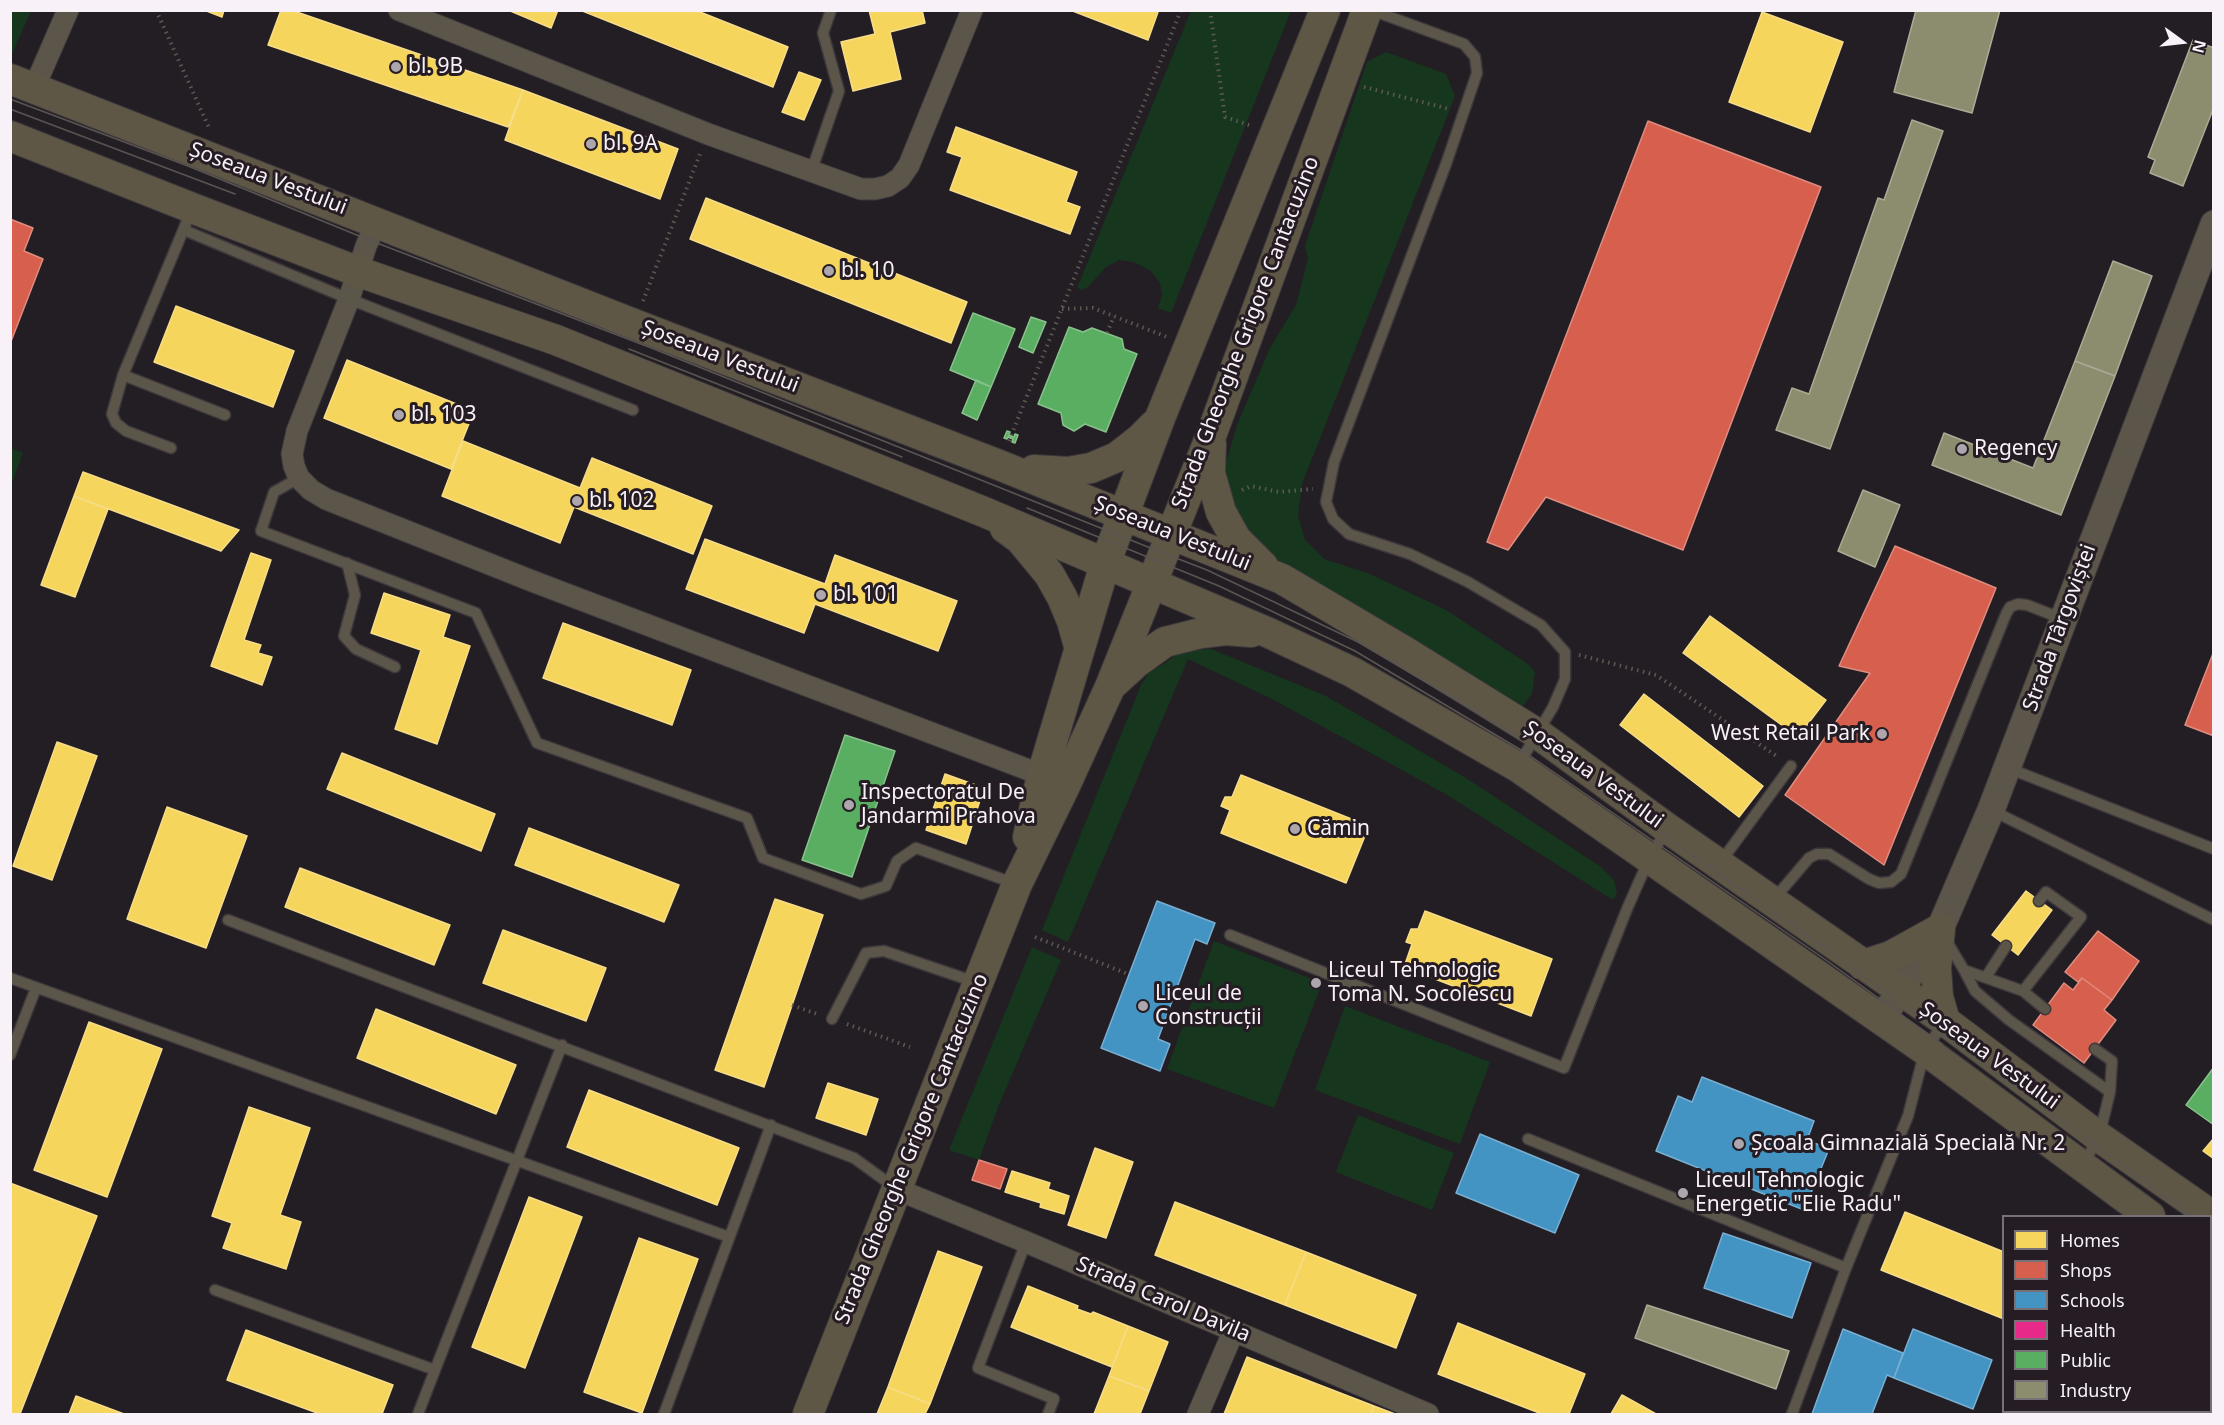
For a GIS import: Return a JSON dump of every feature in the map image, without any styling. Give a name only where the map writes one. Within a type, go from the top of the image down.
[{"type":"main road","name":"Strada Gheorghe Grigore Cantacuzino","points":[[1017,884],[1042,775],[1105,564],[1160,418],[1325,10]]},
{"type":"main road","name":"Strada Gheorghe Grigore Cantacuzino","points":[[808,1414],[1017,884],[1110,687],[1212,433],[1369,10]]},
{"type":"main road","name":"Șoseaua Vestului","points":[[22,83],[1124,514],[1282,579],[1538,734],[1719,865],[1945,1022],[2099,1137],[2211,1215]]},
{"type":"main road","name":"Șoseaua Vestului","points":[[10,136],[188,219],[354,286],[556,340],[984,512],[1269,633],[1382,688],[1518,767],[1926,1050],[2149,1215]]},
{"type":"main road","points":[[1002,466],[1050,472],[1091,468],[1125,451],[1140,440],[1160,418]]},
{"type":"main road","points":[[1212,433],[1210,473],[1221,512],[1236,539],[1257,562],[1282,579]]},
{"type":"main road","points":[[984,512],[1020,539],[1049,574],[1062,597],[1079,646]]},
{"type":"main road","points":[[1110,687],[1137,662],[1165,642],[1201,633],[1226,630],[1269,633]]},
{"type":"main road","points":[[1863,965],[1891,956],[1940,929]]},
{"type":"main road","points":[[1940,929],[1936,968],[1938,997],[1945,1022]]},
{"type":"street","points":[[22,83],[68,10]]},
{"type":"street","points":[[399,10],[708,134],[861,189],[888,186],[900,178],[909,165],[972,10]]},
{"type":"street","points":[[377,222],[297,432],[292,454],[299,478],[312,490],[326,499],[467,555],[1042,775]]},
{"type":"street","name":"Strada Târgoviștei","points":[[1881,1020],[1940,929],[1991,810],[2214,224]]},
{"type":"street","name":"Strada Carol Davila","points":[[896,1189],[1026,1242],[1428,1414]]},
{"type":"street","points":[[1198,1414],[1234,1330]]},
{"type":"lane","points":[[811,172],[839,91],[823,33],[831,10]]},
{"type":"lane","points":[[1369,10],[1464,44],[1475,57],[1477,74],[1465,113],[1334,462],[1326,502],[1334,519],[1349,534],[1410,554],[1468,582],[1541,625],[1565,652],[1565,679],[1553,707],[1518,767]]},
{"type":"lane","points":[[171,448],[126,431],[116,423],[112,414],[123,375],[188,219]]},
{"type":"lane","points":[[354,286],[633,410]]},
{"type":"lane","points":[[123,375],[225,415]]},
{"type":"lane","points":[[299,478],[274,492],[261,531],[476,613],[537,742],[747,818],[764,858],[861,894],[886,886],[897,861],[916,848],[1017,884]]},
{"type":"lane","points":[[347,563],[355,595],[344,636],[356,649],[395,667]]},
{"type":"lane","points":[[1772,902],[1809,858],[1817,854],[1829,854],[1879,883],[1891,882],[1901,874],[2010,607],[2018,604],[2027,605],[2063,619]]},
{"type":"lane","points":[[1719,865],[1791,766]]},
{"type":"lane","points":[[2007,768],[2214,849]]},
{"type":"lane","points":[[1991,810],[2214,920]]},
{"type":"lane","points":[[1230,935],[1564,1068],[1627,909],[1649,859],[1667,828]]},
{"type":"lane","points":[[2023,991],[2082,917],[2046,892],[2039,901]]},
{"type":"lane","points":[[228,920],[562,1045],[854,1158],[896,1189]]},
{"type":"lane","points":[[1940,929],[1975,991],[2009,1020],[2110,1092]]},
{"type":"lane","points":[[1986,977],[2006,946]]},
{"type":"lane","points":[[832,1019],[866,953],[884,951],[978,983]]},
{"type":"lane","points":[[1964,970],[2023,991],[2045,1009]]},
{"type":"lane","points":[[10,978],[729,1237]]},
{"type":"lane","points":[[10,1055],[36,988]]},
{"type":"lane","points":[[1792,1414],[1846,1268],[1908,1116],[1926,1050],[1945,1022]]},
{"type":"lane","points":[[418,1414],[562,1045]]},
{"type":"lane","points":[[2082,1166],[2099,1137],[2110,1092],[2112,1061],[2095,1049]]},
{"type":"lane","points":[[664,1414],[771,1125]]},
{"type":"lane","points":[[1528,1139],[1846,1268]]},
{"type":"lane","points":[[1026,1242],[978,1368],[1054,1399],[1048,1414]]},
{"type":"lane","points":[[215,1290],[435,1370]]},
{"type":"path","points":[[156,10],[225,162]]},
{"type":"path","points":[[1002,466],[1181,10]]},
{"type":"path","points":[[1210,10],[1225,117],[1276,133]]},
{"type":"path","points":[[1341,81],[1465,113]]},
{"type":"path","points":[[1130,115],[1138,118]]},
{"type":"path","points":[[634,324],[708,134]]},
{"type":"path","points":[[1062,309],[1093,308],[1189,345]]},
{"type":"path","points":[[1107,333],[1114,316]]},
{"type":"path","points":[[1221,512],[1238,492],[1251,486],[1279,492],[1329,488]]},
{"type":"path","points":[[1565,652],[1656,675],[1791,766]]},
{"type":"path","points":[[1035,937],[1128,974]]},
{"type":"path","points":[[792,1005],[910,1047]]},
{"type":"green space","points":[[10,11],[31,11],[11,56]]},
{"type":"green space","points":[[1191,11],[1291,11],[1171,313],[1158,308],[1162,295],[1160,283],[1151,271],[1134,262],[1119,260],[1106,267],[1088,287],[1082,290],[1077,288]]},
{"type":"green space","points":[[1386,52],[1446,74],[1455,96],[1302,484],[1298,516],[1305,540],[1324,559],[1370,574],[1446,610],[1528,664],[1535,672],[1532,693],[1523,706],[1415,645],[1267,553],[1240,527],[1224,470],[1237,425],[1270,348],[1296,305],[1308,258],[1305,246],[1367,62]]},
{"type":"green space","points":[[11,448],[23,453],[11,485]]},
{"type":"green space","points":[[1211,649],[1326,696],[1466,778],[1601,867],[1614,880],[1617,893],[1613,900],[1444,793],[1272,699],[1188,659],[1068,942],[1042,930],[1141,685],[1150,671],[1164,664],[1182,650]]},
{"type":"green space","points":[[1214,941],[1322,983],[1274,1108],[1167,1069]]},
{"type":"green space","points":[[1032,947],[1061,960],[998,1107],[979,1160],[949,1150]]},
{"type":"green space","points":[[1345,1006],[1490,1062],[1460,1144],[1315,1090]]},
{"type":"green space","points":[[1358,1115],[1454,1153],[1432,1210],[1336,1172]]},
{"type":"building: Homes","points":[[204,10],[224,10],[222,17]]},
{"type":"building: Homes","name":"bl. 9B","points":[[281,10],[291,10],[523,90],[508,127],[268,45]]},
{"type":"building: Homes","points":[[508,10],[558,10],[551,28]]},
{"type":"building: Homes","points":[[580,10],[695,10],[788,47],[773,87]]},
{"type":"building: Homes","points":[[869,10],[922,10],[925,23],[890,32],[901,79],[853,91],[841,42],[875,34]]},
{"type":"building: Homes","points":[[1070,10],[1153,10],[1158,12],[1148,40]]},
{"type":"building: Homes","points":[[1762,12],[1843,42],[1810,132],[1729,102]]},
{"type":"building: Homes","points":[[799,72],[821,80],[804,120],[782,112]]},
{"type":"building: Homes","name":"bl. 9A","points":[[523,90],[678,149],[660,199],[505,140]]},
{"type":"building: Homes","points":[[956,127],[1077,172],[1066,202],[1080,207],[1070,234],[950,190],[962,157],[947,152]]},
{"type":"building: Homes","name":"bl. 10","points":[[706,198],[967,302],[951,343],[690,239]]},
{"type":"building: Homes","points":[[176,306],[294,351],[273,407],[154,362]]},
{"type":"building: Homes","name":"bl. 103","points":[[347,360],[474,411],[451,469],[324,418]]},
{"type":"building: Homes","name":"bl. 102","points":[[463,441],[580,488],[592,458],[712,506],[693,554],[574,507],[560,543],[442,496]]},
{"type":"building: Homes","points":[[83,472],[239,530],[221,551],[74,496]]},
{"type":"building: Homes","points":[[74,496],[108,509],[75,597],[41,585]]},
{"type":"building: Homes","name":"bl. 101","points":[[705,539],[825,584],[835,555],[957,601],[938,651],[815,604],[804,633],[686,589]]},
{"type":"building: Homes","points":[[251,553],[271,560],[244,640],[261,645],[258,653],[272,657],[262,685],[211,666]]},
{"type":"building: Homes","points":[[384,593],[450,615],[443,637],[470,646],[437,744],[395,729],[421,650],[371,633]]},
{"type":"building: Homes","points":[[1710,616],[1826,700],[1798,737],[1683,653]]},
{"type":"building: Homes","points":[[563,623],[691,670],[672,725],[543,678]]},
{"type":"building: Homes","points":[[1644,694],[1763,786],[1739,817],[1620,725]]},
{"type":"building: Homes","points":[[57,742],[97,756],[52,880],[13,866]]},
{"type":"building: Homes","points":[[342,753],[495,814],[481,851],[327,789]]},
{"type":"building: Homes","points":[[945,774],[984,788],[966,844],[926,830]]},
{"type":"building: Homes","name":"Cămin","points":[[1241,775],[1369,826],[1346,883],[1221,833],[1230,810],[1221,806],[1225,797],[1232,797]]},
{"type":"building: Homes","points":[[167,807],[247,836],[206,948],[127,919]]},
{"type":"building: Homes","points":[[529,828],[679,885],[664,922],[515,865]]},
{"type":"building: Homes","points":[[300,868],[450,925],[434,965],[285,907]]},
{"type":"building: Homes","points":[[2026,891],[2052,910],[2018,955],[1992,935]]},
{"type":"building: Homes","points":[[775,899],[823,915],[764,1087],[715,1070]]},
{"type":"building: Homes","points":[[1425,911],[1552,959],[1531,1016],[1404,967],[1412,944],[1406,942],[1411,929],[1418,929]]},
{"type":"building: Homes","points":[[503,930],[606,968],[586,1021],[483,983]]},
{"type":"building: Homes","points":[[376,1009],[516,1065],[496,1114],[357,1058]]},
{"type":"building: Homes","points":[[89,1022],[162,1049],[107,1197],[34,1170]]},
{"type":"building: Homes","points":[[828,1083],[878,1099],[866,1135],[816,1118]]},
{"type":"building: Homes","points":[[589,1090],[739,1148],[717,1205],[567,1147]]},
{"type":"building: Homes","points":[[249,1107],[310,1128],[280,1215],[301,1222],[286,1269],[223,1248],[232,1223],[212,1216]]},
{"type":"building: Homes","points":[[2214,1138],[2214,1159],[2203,1151]]},
{"type":"building: Homes","points":[[1095,1148],[1133,1162],[1106,1238],[1068,1225]]},
{"type":"building: Homes","points":[[1012,1171],[1050,1183],[1048,1189],[1069,1196],[1064,1214],[1040,1207],[1041,1203],[1005,1192]]},
{"type":"building: Homes","points":[[10,1183],[97,1216],[20,1414],[10,1414]]},
{"type":"building: Homes","points":[[529,1197],[582,1217],[525,1368],[472,1347]]},
{"type":"building: Homes","points":[[1175,1202],[1306,1252],[1285,1305],[1155,1255]]},
{"type":"building: Homes","points":[[1905,1212],[2002,1251],[2002,1318],[1881,1270]]},
{"type":"building: Homes","points":[[639,1238],[698,1259],[642,1413],[584,1392]]},
{"type":"building: Homes","points":[[938,1251],[982,1267],[930,1404],[888,1387]]},
{"type":"building: Homes","points":[[1306,1252],[1416,1295],[1396,1348],[1285,1305]]},
{"type":"building: Homes","points":[[1028,1286],[1078,1306],[1077,1309],[1091,1314],[1093,1312],[1128,1326],[1112,1367],[1011,1327]]},
{"type":"building: Homes","points":[[1458,1323],[1585,1374],[1569,1414],[1542,1414],[1438,1374]]},
{"type":"building: Homes","points":[[1128,1326],[1168,1342],[1149,1391],[1109,1376]]},
{"type":"building: Homes","points":[[246,1330],[393,1385],[382,1414],[320,1414],[227,1380]]},
{"type":"building: Homes","points":[[1247,1357],[1374,1406],[1371,1414],[1224,1414]]},
{"type":"building: Homes","points":[[1109,1376],[1149,1391],[1140,1414],[1094,1414]]},
{"type":"building: Homes","points":[[888,1387],[930,1404],[925,1414],[877,1414]]},
{"type":"building: Homes","points":[[1622,1395],[1656,1414],[1611,1414]]},
{"type":"building: Homes","points":[[76,1396],[124,1414],[69,1414]]},
{"type":"building: Homes","points":[[1374,1406],[1395,1414],[1371,1414]]},
{"type":"building: Shops","points":[[1648,121],[1821,187],[1683,550],[1546,497],[1508,550],[1487,542]]},
{"type":"building: Shops","points":[[10,219],[33,228],[24,251],[43,259],[10,344]]},
{"type":"building: Shops","name":"West Retail Park","points":[[1895,546],[1996,588],[1884,865],[1785,795],[1870,673],[1839,666]]},
{"type":"building: Shops","points":[[2214,651],[2214,736],[2185,725]]},
{"type":"building: Shops","points":[[2098,931],[2139,961],[2112,1000],[2082,978],[2078,982],[2065,972]]},
{"type":"building: Shops","points":[[2082,978],[2112,1000],[2104,1010],[2116,1020],[2084,1063],[2033,1025],[2064,983],[2073,990]]},
{"type":"building: Shops","points":[[979,1160],[1007,1169],[1000,1189],[972,1180]]},
{"type":"building: Schools","name":"Liceul de Construcții","points":[[1157,901],[1215,923],[1207,944],[1195,939],[1158,1039],[1170,1044],[1160,1071],[1101,1048]]},
{"type":"building: Schools","name":"Școala Gimnazială Specială Nr. 2","points":[[1702,1077],[1814,1121],[1807,1140],[1829,1149],[1804,1210],[1656,1151],[1678,1096],[1692,1102]]},
{"type":"building: Schools","points":[[1480,1134],[1579,1175],[1555,1233],[1456,1193]]},
{"type":"building: Schools","points":[[1723,1233],[1811,1263],[1792,1318],[1704,1288]]},
{"type":"building: Schools","points":[[1843,1329],[1903,1353],[1894,1378],[1887,1375],[1872,1414],[1812,1414]]},
{"type":"building: Schools","points":[[1913,1329],[1992,1360],[1973,1409],[1894,1378]]},
{"type":"building: Health","points":[[2150,1413],[2203,1413],[2202,1414]]},
{"type":"building: Public","points":[[973,313],[1015,329],[991,387],[950,370]]},
{"type":"building: Public","points":[[1031,317],[1046,322],[1033,353],[1019,347]]},
{"type":"building: Public","points":[[1069,327],[1083,332],[1092,328],[1122,339],[1124,349],[1137,354],[1106,432],[1085,424],[1074,431],[1063,425],[1061,413],[1038,404]]},
{"type":"building: Public","points":[[976,380],[991,387],[977,420],[962,413]]},
{"type":"building: Public","points":[[1007,431],[1014,437],[1015,434],[1018,435],[1015,443],[1012,442],[1013,439],[1004,438]]},
{"type":"building: Public","name":"Inspectoratul De Jandarmi Prahova","points":[[845,735],[895,751],[852,877],[802,860]]},
{"type":"building: Public","points":[[2214,1067],[2214,1125],[2186,1105]]},
{"type":"building: Industry","points":[[1916,10],[2000,10],[1972,113],[1894,92]]},
{"type":"building: Industry","points":[[2193,40],[2214,48],[2214,107],[2183,186],[2150,173],[2155,160],[2148,157]]},
{"type":"building: Industry","points":[[1912,120],[1943,131],[1830,449],[1776,430],[1792,388],[1809,394],[1878,198],[1884,200]]},
{"type":"building: Industry","points":[[2113,261],[2152,276],[2115,376],[2075,361]]},
{"type":"building: Industry","name":"Regency","points":[[2075,361],[2115,376],[2061,515],[1932,465],[1944,433],[2033,468]]},
{"type":"building: Industry","points":[[1863,490],[1900,505],[1875,567],[1838,551]]},
{"type":"building: Industry","points":[[1647,1305],[1789,1351],[1776,1389],[1635,1338]]},
{"type":"tram line","points":[[10,99],[188,166],[369,240],[654,349],[1207,570],[1358,642],[1546,753],[1839,958],[2191,1215]]},
{"type":"tram line","points":[[10,109],[235,194]]},
{"type":"tram line","points":[[629,349],[902,457]]},
{"type":"tram line","points":[[1027,508],[1219,586],[1355,651],[1526,753],[1826,960],[1942,1044]]},
{"type":"place","name":"bl. 9B","points":[[396,67]]},
{"type":"place","name":"bl. 9A","points":[[591,144]]},
{"type":"place","name":"bl. 10","points":[[829,271]]},
{"type":"place","name":"bl. 103","points":[[399,415]]},
{"type":"place","name":"Regency","points":[[1962,449]]},
{"type":"place","name":"bl. 102","points":[[577,501]]},
{"type":"place","name":"bl. 101","points":[[821,595]]},
{"type":"place","name":"West Retail Park","points":[[1882,734]]},
{"type":"place","name":"Inspectoratul De Jandarmi Prahova","points":[[849,805]]},
{"type":"place","name":"Cămin","points":[[1295,829]]},
{"type":"place","name":"Liceul Tehnologic Toma N. Socolescu","points":[[1316,983]]},
{"type":"place","name":"Liceul de Construcții","points":[[1143,1006]]},
{"type":"place","name":"Școala Gimnazială Specială Nr. 2","points":[[1739,1144]]},
{"type":"place","name":"Liceul Tehnologic Energetic \"Elie Radu\"","points":[[1683,1193]]}]
